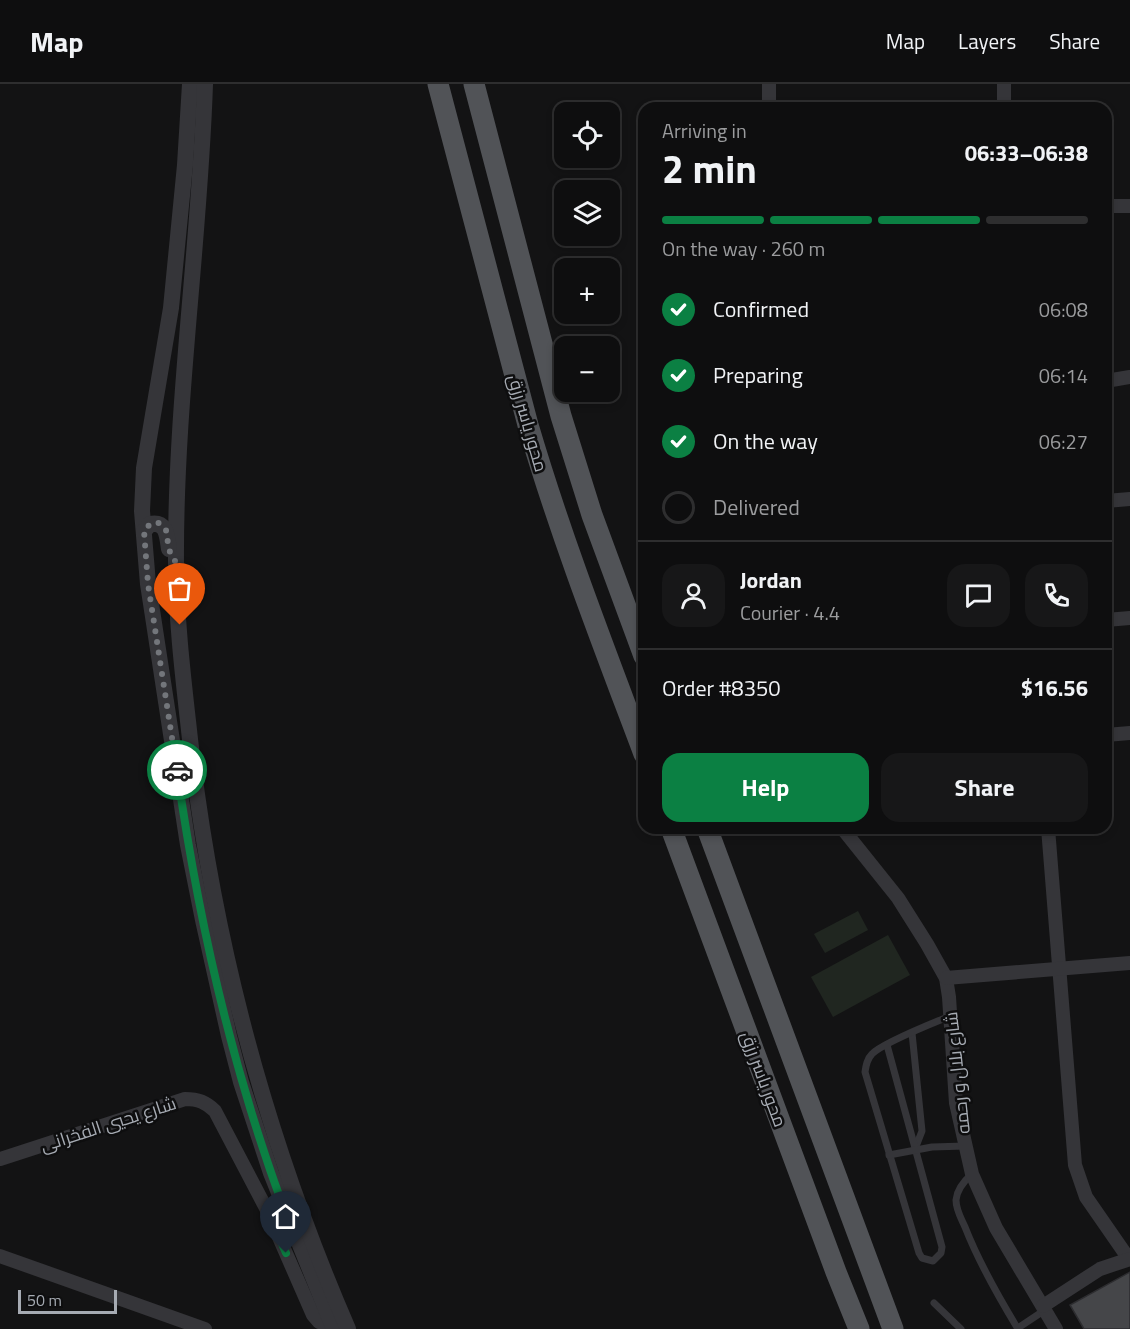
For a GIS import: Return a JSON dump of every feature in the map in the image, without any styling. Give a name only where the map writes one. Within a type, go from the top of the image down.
[{"type":"main road","name":"محور ياسر رزق","points":[[438,84],[543,476],[573,565],[638,738]]},
{"type":"main road","name":"محور ياسر رزق","points":[[474,84],[561,416],[592,514],[638,640]]},
{"type":"main road","name":"محور ياسر رزق","points":[[673,834],[859,1329]]},
{"type":"main road","name":"محور ياسر رزق","points":[[709,834],[893,1329]]},
{"type":"street","points":[[190,84],[185,165],[171,309],[142,490],[150,601],[188,845],[229,1036],[276,1209],[338,1328]]},
{"type":"street","points":[[205,84],[183,384],[176,563],[184,688],[208,869],[226,957],[253,1065],[287,1170],[318,1255],[338,1328]]},
{"type":"street","points":[[769,84],[770,102]]},
{"type":"street","points":[[1004,84],[1004,102]]},
{"type":"street","points":[[1112,206],[1130,206]]},
{"type":"street","points":[[1112,380],[1130,376]]},
{"type":"street","points":[[1112,500],[1130,499]]},
{"type":"street","points":[[144,531],[150,524],[159,523],[163,526],[166,530],[169,550],[176,563]]},
{"type":"street","points":[[1112,620],[1130,618]]},
{"type":"street","points":[[1112,734],[1130,733]]},
{"type":"street","name":"شارع بلال و رحمه","points":[[847,834],[898,898],[946,978],[956,1103],[972,1174],[996,1228],[1056,1329]]},
{"type":"street","points":[[1044,1308],[1100,1269],[1129,1259],[1092,1207],[1077,1176],[1048,834]]},
{"type":"street","points":[[946,978],[1130,963]]},
{"type":"street","name":"شارع يحيي الفخرانى","points":[[0,1159],[175,1102],[196,1099],[207,1103],[215,1111],[276,1209]]},
{"type":"street","points":[[0,1256],[205,1329]]},
{"type":"lane","points":[[887,1045],[942,1247],[941,1253],[933,1261],[922,1258],[919,1253],[865,1072],[870,1056],[876,1050],[950,1016]]},
{"type":"lane","points":[[912,1033],[922,1131],[915,1149]]},
{"type":"lane","points":[[890,1155],[915,1149],[965,1146]]},
{"type":"lane","points":[[972,1174],[964,1180],[956,1200],[958,1210],[981,1263],[1018,1329],[1044,1308]]},
{"type":"lane","points":[[934,1303],[961,1329]]},
{"type":"shaded area","points":[[858,911],[868,930],[825,953],[814,934]]},
{"type":"shaded area","points":[[888,935],[910,975],[833,1017],[811,977]]},
{"type":"building","points":[[1130,1272],[1130,1329],[1084,1329],[1070,1305]]},
{"type":"way so far","points":[[177,770],[146,567],[144,531],[150,524],[159,523],[166,530],[169,550],[176,563],[180,625]]},
{"type":"route","points":[[177,770],[188,845],[215,978],[241,1082],[283,1206],[268,1212],[286,1253]]}]
